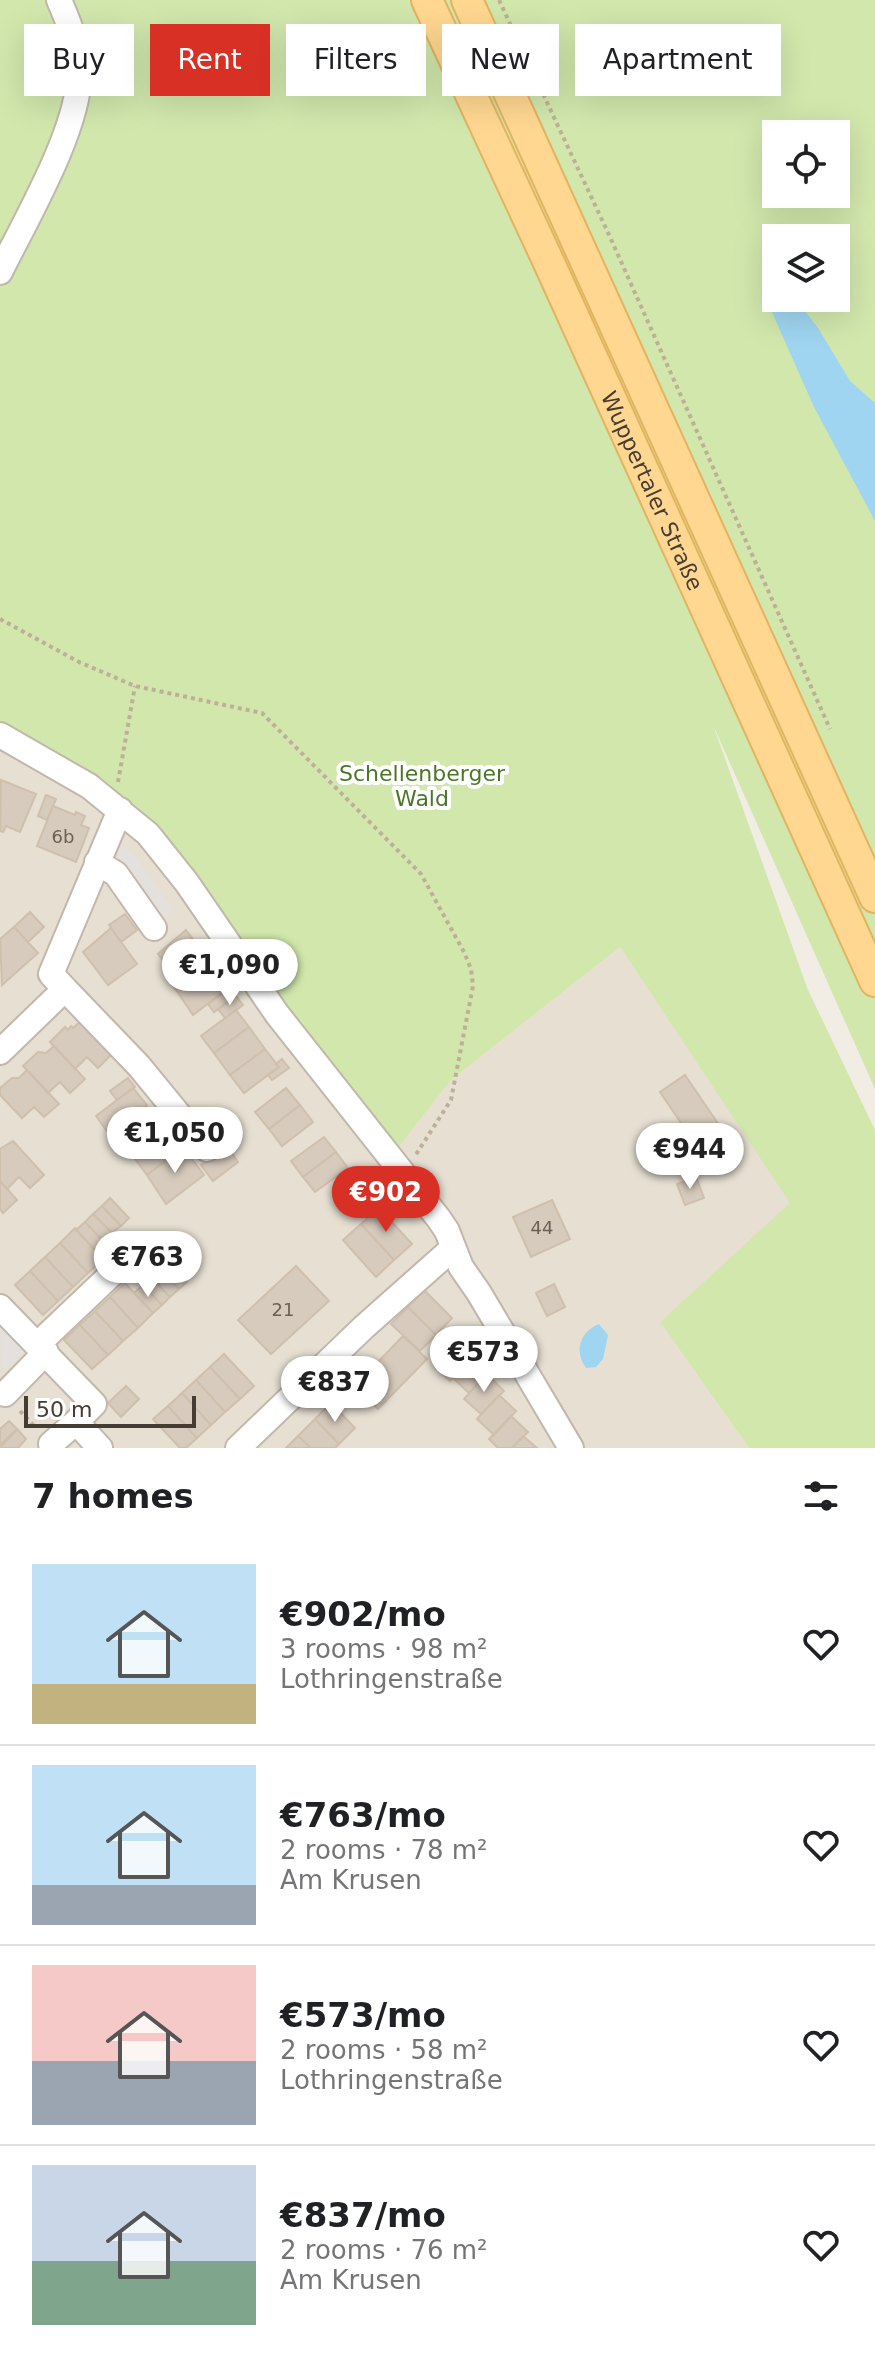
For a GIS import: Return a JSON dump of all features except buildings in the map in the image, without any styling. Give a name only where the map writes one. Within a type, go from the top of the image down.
[{"type":"main road","name":"Wuppertaler Straße","points":[[427,0],[875,981]]},
{"type":"main road","name":"Wuppertaler Straße","points":[[467,0],[875,897]]},
{"type":"street","points":[[0,272],[61,144],[77,98],[77,52],[59,0]]},
{"type":"street","points":[[1,737],[89,786],[148,834],[187,883],[277,1014],[439,1219],[461,1267],[571,1448]]},
{"type":"street","points":[[120,810],[51,974],[139,1066],[207,1149]]},
{"type":"street","points":[[97,862],[116,874],[154,928]]},
{"type":"street","points":[[0,1052],[65,989]]},
{"type":"street","points":[[238,1448],[364,1327],[453,1248]]},
{"type":"street","points":[[5,1394],[42,1348],[137,1250]]},
{"type":"street","points":[[0,1307],[94,1404],[51,1444]]},
{"type":"street","points":[[76,1422],[100,1448]]},
{"type":"path","points":[[499,0],[610,237],[832,732]]},
{"type":"path","points":[[0,619],[79,662],[135,686],[262,713],[421,874],[471,969],[473,986],[451,1100],[403,1174]]},
{"type":"path","points":[[120,810],[116,790],[135,686]]},
{"type":"path","points":[[5,1394],[51,1444]]},
{"type":"shaded area","points":[[0,737],[118,811],[394,1153],[451,1080],[620,947],[791,1203],[660,1322],[749,1448],[0,1448]]},
{"type":"shaded area","points":[[121,845],[134,854],[174,910],[160,918],[115,861]]},
{"type":"shaded area","points":[[3,1326],[26,1350],[2,1374],[0,1329]]},
{"type":"green space","name":"Schellenberger Wald","points":[[0,0],[875,0],[875,1089],[713,725],[808,990],[875,1130],[875,1448],[749,1448],[660,1322],[790,1203],[620,947],[451,1080],[394,1153],[152,834],[0,732]]},
{"type":"water","points":[[772,312],[806,312],[850,381],[875,403],[875,521],[814,407]]},
{"type":"water","points":[[599,1324],[608,1335],[603,1359],[596,1367],[586,1368],[580,1355],[581,1342],[588,1331]]}]
